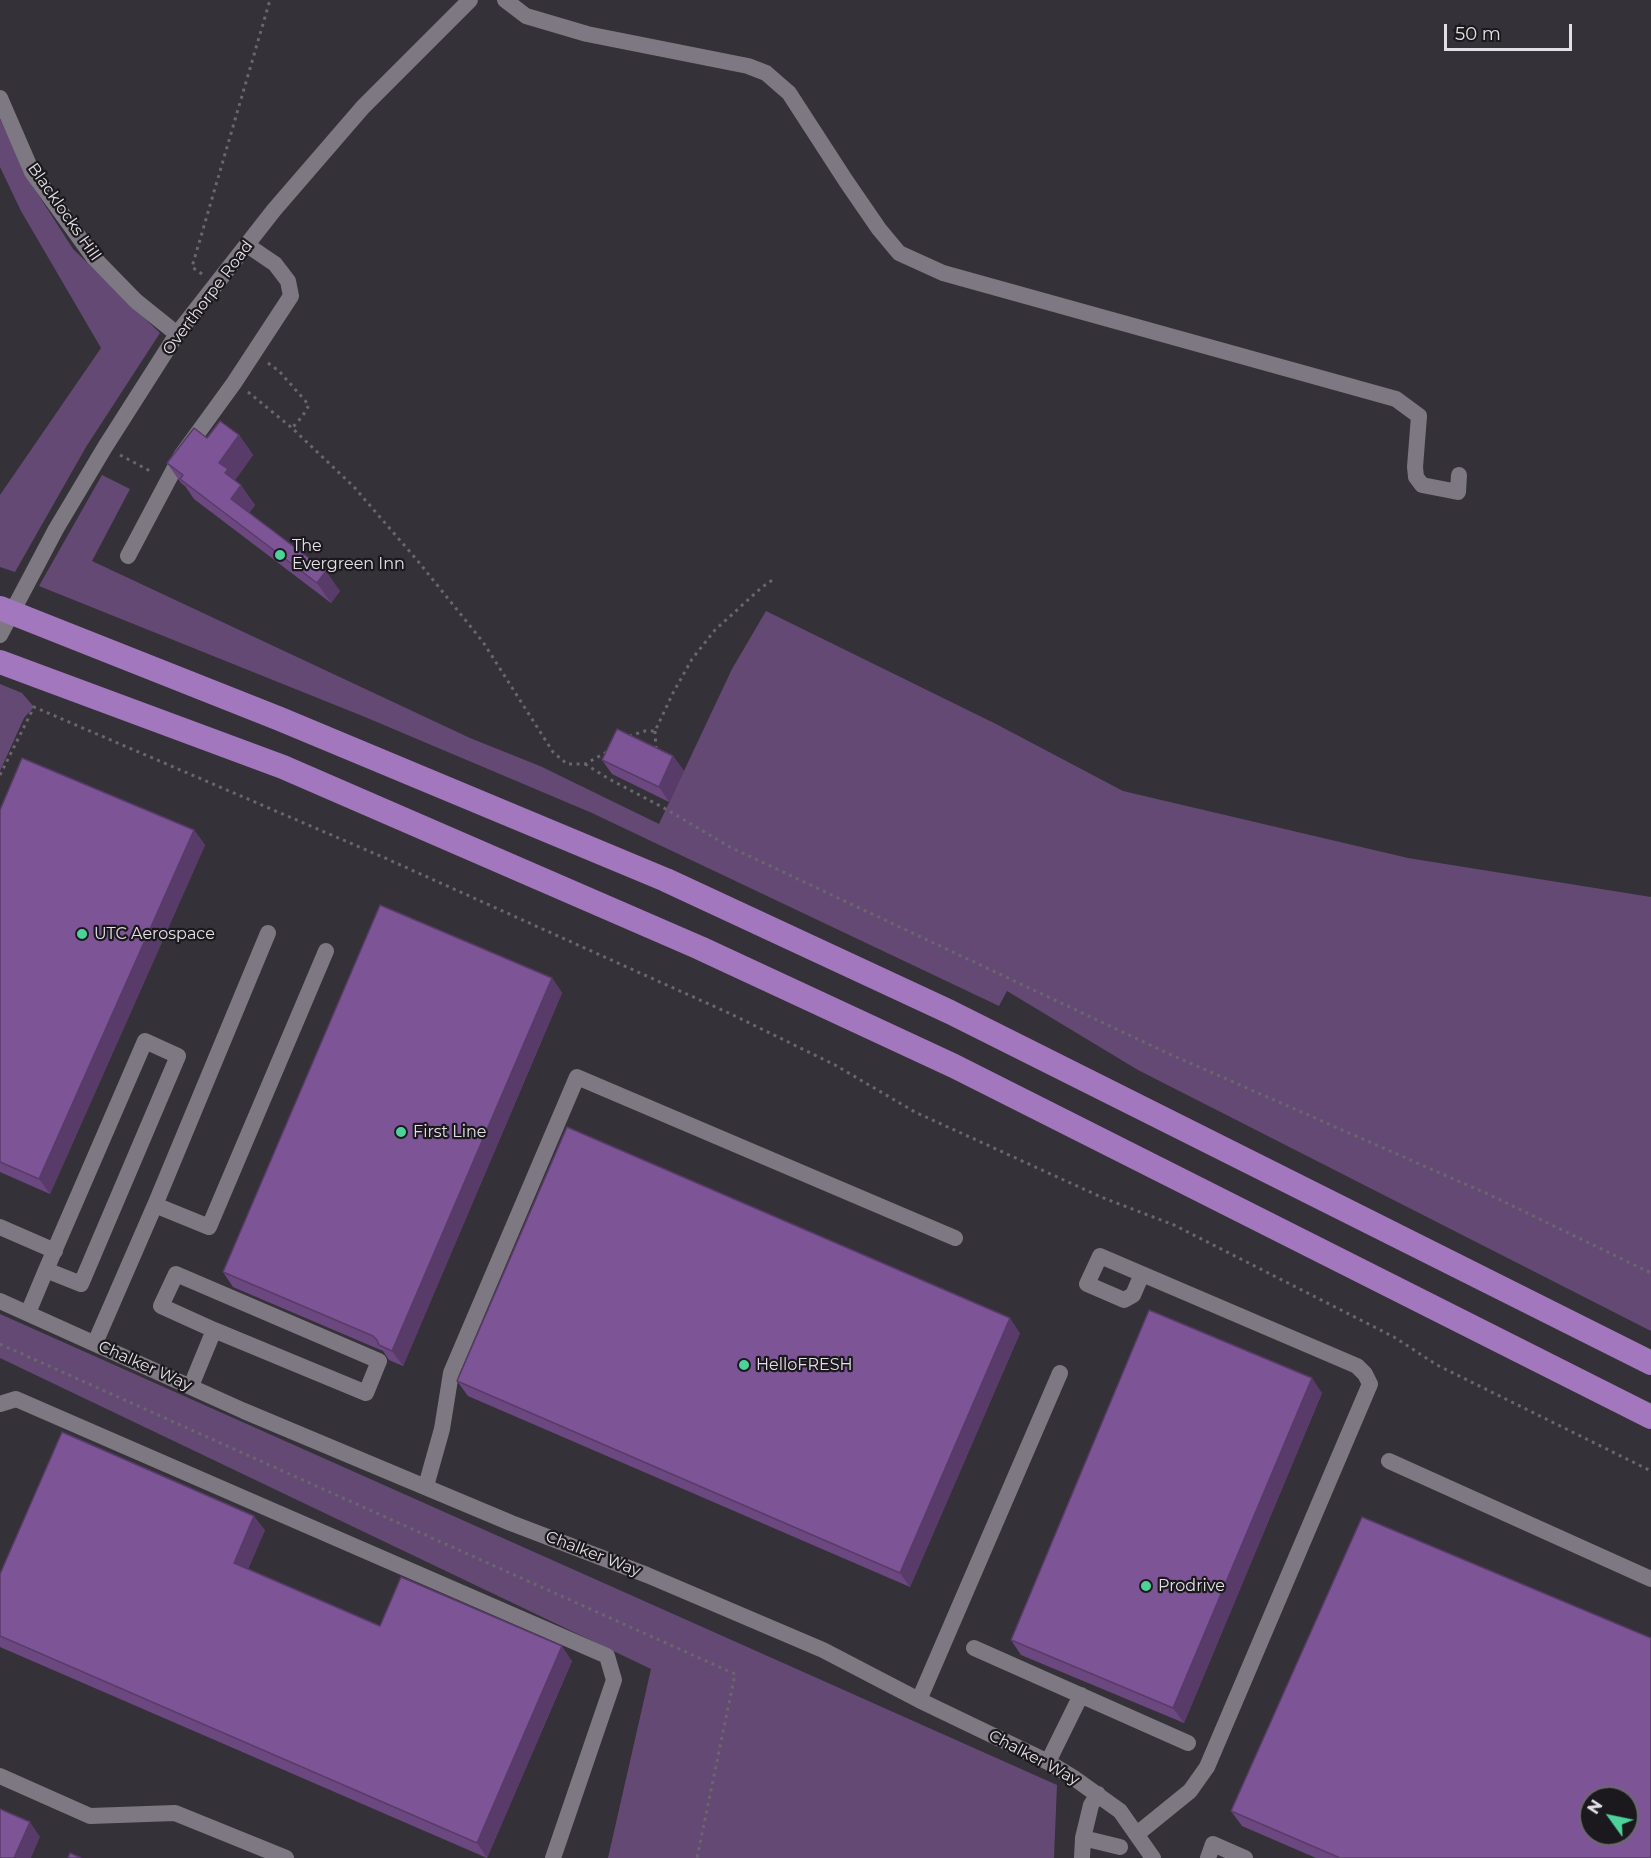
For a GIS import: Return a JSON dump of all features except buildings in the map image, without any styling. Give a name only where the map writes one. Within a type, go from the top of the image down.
[{"type":"highway","points":[[0,608],[280,719],[676,885],[950,1012],[1651,1363]]},
{"type":"highway","points":[[0,662],[283,767],[700,948],[954,1066],[1651,1417]]},
{"type":"street","name":"Overthorpe Road","points":[[0,635],[56,529],[177,334],[247,245],[363,107],[470,0]]},
{"type":"street","points":[[505,0],[526,16],[587,34],[748,66],[766,73],[789,93],[879,229],[900,253],[943,273],[1396,399],[1419,416],[1415,467],[1416,477],[1422,485],[1458,492],[1459,475]]},
{"type":"street","name":"Blacklocks Hill","points":[[0,98],[32,172],[94,258],[136,301],[177,334]]},
{"type":"street","points":[[128,556],[181,456],[291,296],[288,281],[275,264],[247,245]]},
{"type":"street","points":[[95,1343],[268,933]]},
{"type":"street","points":[[155,1205],[209,1227],[326,951]]},
{"type":"street","points":[[28,1313],[46,1270],[145,1041],[178,1056],[81,1284],[46,1270]]},
{"type":"street","points":[[426,1486],[442,1429],[451,1373],[577,1077],[955,1238]]},
{"type":"street","points":[[0,1227],[55,1251]]},
{"type":"street","points":[[176,1274],[379,1361],[366,1393],[214,1330],[161,1306],[176,1274]]},
{"type":"street","points":[[1137,1834],[1190,1791],[1207,1767],[1370,1384],[1358,1366],[1142,1274]]},
{"type":"street","name":"Chalker Way","points":[[0,1301],[244,1411],[511,1523],[647,1575],[812,1646],[1048,1762],[1120,1811],[1153,1858]]},
{"type":"street","points":[[191,1386],[214,1330]]},
{"type":"street","points":[[919,1700],[1060,1372]]},
{"type":"street","points":[[0,1404],[16,1399],[607,1656],[614,1680],[553,1858]]},
{"type":"street","points":[[1389,1461],[1651,1579]]},
{"type":"street","points":[[974,1648],[1188,1743]]},
{"type":"street","points":[[1048,1762],[1081,1695]]},
{"type":"street","points":[[0,1776],[90,1816],[175,1813],[286,1858]]},
{"type":"street","points":[[1082,1858],[1083,1838],[1091,1805],[1098,1794]]},
{"type":"street","points":[[1083,1838],[1120,1847]]},
{"type":"street","points":[[1208,1858],[1213,1844],[1245,1858]]},
{"type":"path","points":[[216,284],[192,267],[270,0]]},
{"type":"path","points":[[254,352],[279,371],[309,405],[292,428]]},
{"type":"path","points":[[234,382],[292,428],[354,487],[417,560],[483,642],[553,752],[567,764],[585,764],[614,745]]},
{"type":"path","points":[[105,447],[152,472]]},
{"type":"path","points":[[656,753],[655,731],[673,693],[698,652],[723,623],[775,578]]},
{"type":"path","points":[[0,776],[34,707],[395,863],[731,1014],[835,1065],[915,1112],[1101,1197],[1174,1226],[1394,1337],[1437,1365],[1651,1471]]},
{"type":"path","points":[[623,737],[645,730],[655,731]]},
{"type":"path","points":[[585,764],[730,847],[1165,1052],[1490,1194],[1651,1273]]},
{"type":"path","points":[[0,1344],[735,1674],[697,1858]]},
{"type":"shaded area","points":[[0,119],[27,177],[73,249],[160,333],[86,447],[15,572],[0,567],[0,495],[101,348],[21,211],[0,167]]},
{"type":"shaded area","points":[[102,475],[130,489],[92,561],[470,738],[540,766],[659,824],[732,669],[766,611],[996,724],[1123,791],[1408,858],[1651,897],[1651,1331],[1138,1070],[1007,991],[999,1006],[592,813],[365,717],[39,586]]},
{"type":"shaded area","points":[[0,684],[22,693],[34,707],[24,718],[0,771]]},
{"type":"shaded area","points":[[0,1314],[1057,1785],[1054,1858],[608,1858],[651,1669],[0,1358]]},
{"type":"place","name":"The Evergreen Inn","points":[[280,555]]},
{"type":"place","name":"UTC Aerospace","points":[[82,934]]},
{"type":"place","name":"First Line","points":[[401,1132]]},
{"type":"place","name":"HelloFRESH","points":[[744,1365]]},
{"type":"place","name":"Prodrive","points":[[1146,1586]]}]
